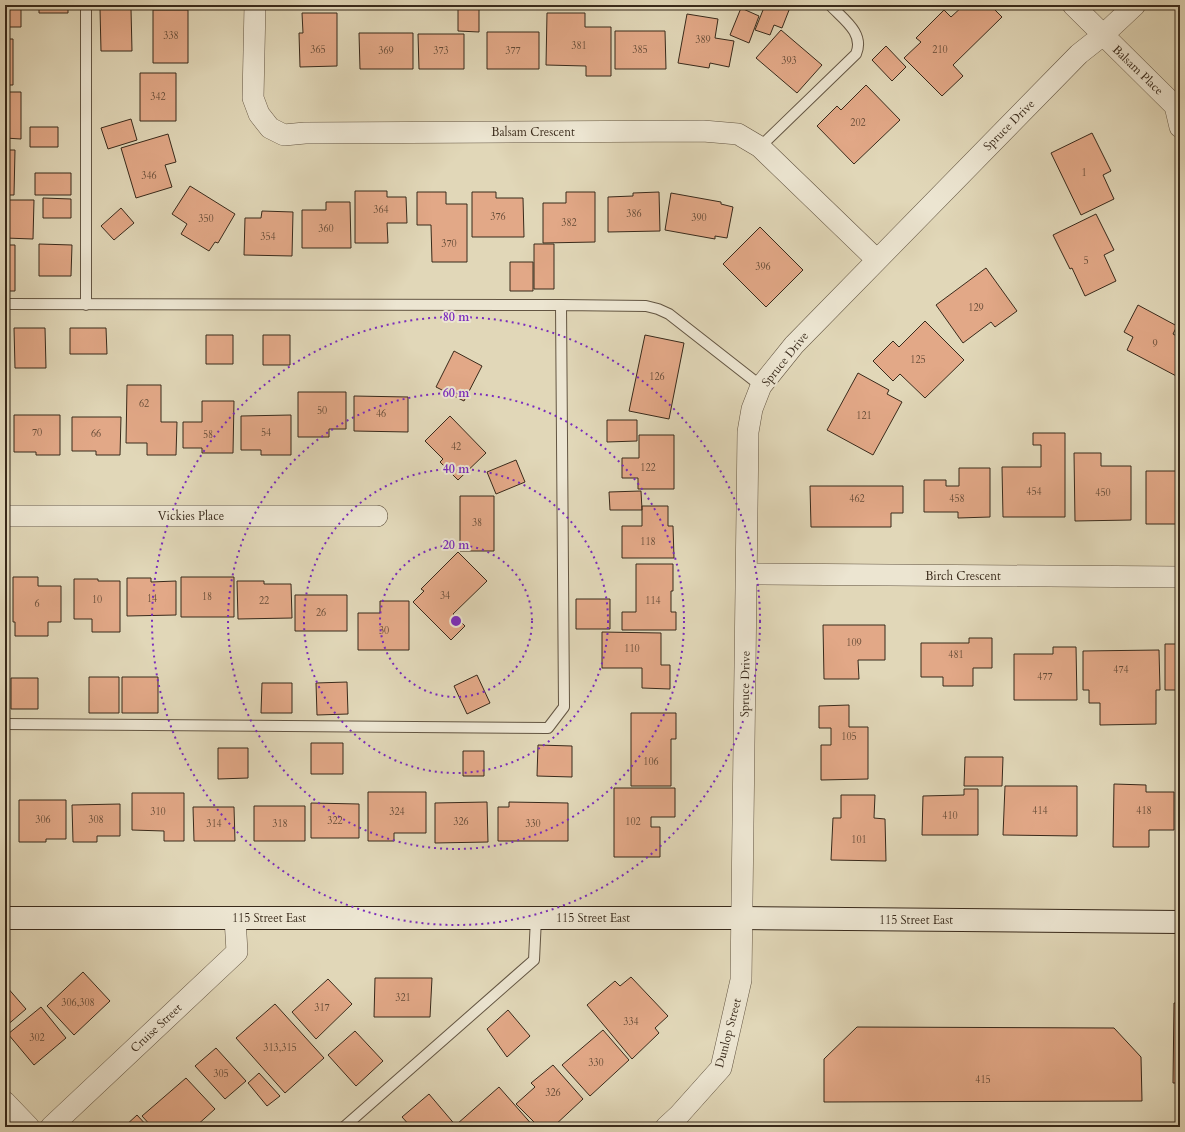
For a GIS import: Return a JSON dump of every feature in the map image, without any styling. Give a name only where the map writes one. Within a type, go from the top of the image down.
[{"type":"street","name":"Balsam Crescent","points":[[255,5],[253,98],[259,114],[270,128],[284,135],[312,133],[703,130],[738,134],[760,147],[877,260]]},
{"type":"street","name":"Balsam Place","points":[[1073,5],[1175,106],[1180,127]]},
{"type":"street","name":"Spruce Drive","points":[[743,918],[748,432],[752,410],[761,386],[794,345],[1079,54],[1103,35],[1135,5]]},
{"type":"street","name":"Vickies Place","points":[[5,516],[377,516]]},
{"type":"street","name":"Birch Crescent","points":[[747,574],[1180,576]]},
{"type":"street","name":"115 Street East","points":[[5,918],[743,918],[1180,922]]},
{"type":"street","name":"Cruise Street","points":[[51,1127],[237,952],[235,918]]},
{"type":"street","name":"Dunlop Street","points":[[675,1123],[721,1068],[741,980],[743,918]]},
{"type":"street","points":[[5,1102],[29,1127]]},
{"type":"lane","points":[[86,5],[86,305]]},
{"type":"lane","points":[[760,147],[856,54],[859,47],[858,38],[854,30],[830,5]]},
{"type":"lane","points":[[5,304],[646,306],[669,314],[761,386]]},
{"type":"lane","points":[[5,724],[548,728],[564,707],[561,305]]},
{"type":"lane","points":[[344,1127],[534,960],[536,918]]},
{"type":"building","points":[[5,5],[21,5],[21,27],[5,27]]},
{"type":"building","points":[[39,5],[68,5],[68,13],[39,13]]},
{"type":"building","points":[[102,5],[132,5],[132,7],[102,7]]},
{"type":"building","points":[[458,5],[479,5],[479,32],[458,31]]},
{"type":"building","points":[[659,5],[684,5],[684,9]]},
{"type":"building","points":[[765,5],[791,5],[782,28],[774,25],[770,35],[755,30]]},
{"type":"building","points":[[964,5],[990,5],[1002,17],[953,65],[963,76],[942,96],[904,58],[921,42],[916,38],[944,10],[951,17]]},
{"type":"building","points":[[741,8],[759,16],[749,43],[730,35]]},
{"type":"building","points":[[100,9],[131,9],[132,51],[101,51]]},
{"type":"building","points":[[153,10],[188,10],[188,63],[153,63]]},
{"type":"building","points":[[302,13],[337,13],[337,66],[300,67],[299,33],[303,33]]},
{"type":"building","points":[[547,13],[585,13],[585,27],[611,27],[611,76],[586,76],[586,66],[546,65]]},
{"type":"building","points":[[687,14],[718,19],[715,38],[734,41],[729,67],[710,63],[709,68],[678,63]]},
{"type":"building","points":[[781,30],[822,65],[797,93],[756,58]]},
{"type":"building","points":[[615,31],[665,31],[666,69],[615,69]]},
{"type":"building","points":[[487,32],[539,32],[539,69],[487,69]]},
{"type":"building","points":[[359,33],[413,33],[413,69],[360,69]]},
{"type":"building","points":[[418,34],[464,34],[464,69],[419,69]]},
{"type":"building","points":[[5,39],[13,39],[13,85],[5,85]]},
{"type":"building","points":[[886,46],[906,67],[892,81],[872,60]]},
{"type":"building","points":[[140,73],[176,73],[176,121],[140,121]]},
{"type":"building","points":[[866,85],[900,120],[854,164],[817,126],[837,106],[841,110]]},
{"type":"building","points":[[5,92],[21,92],[21,139],[5,138]]},
{"type":"building","points":[[131,119],[137,140],[108,149],[101,128]]},
{"type":"building","points":[[30,127],[58,127],[58,147],[30,147]]},
{"type":"building","points":[[1092,133],[1111,171],[1103,175],[1114,199],[1081,215],[1051,153]]},
{"type":"building","points":[[168,134],[176,162],[165,165],[172,187],[136,198],[121,148]]},
{"type":"building","points":[[5,150],[15,150],[14,195],[5,195]]},
{"type":"building","points":[[35,173],[71,173],[71,195],[35,195]]},
{"type":"building","points":[[190,186],[235,214],[218,243],[215,242],[209,251],[181,234],[187,224],[172,214]]},
{"type":"building","points":[[355,191],[387,191],[387,197],[406,197],[407,223],[387,223],[388,243],[355,243]]},
{"type":"building","points":[[417,192],[446,192],[446,204],[467,204],[467,262],[432,262],[431,225],[417,225]]},
{"type":"building","points":[[472,192],[496,192],[496,198],[523,198],[524,237],[472,237]]},
{"type":"building","points":[[566,192],[595,192],[595,242],[543,243],[543,203],[566,203]]},
{"type":"building","points":[[659,192],[660,231],[608,232],[608,197],[633,196],[633,193]]},
{"type":"building","points":[[671,193],[721,202],[721,204],[733,207],[727,238],[715,236],[715,239],[665,230]]},
{"type":"building","points":[[43,198],[71,199],[71,218],[43,218]]},
{"type":"building","points":[[5,200],[34,200],[33,239],[5,238]]},
{"type":"building","points":[[326,202],[350,202],[351,248],[302,248],[302,210],[326,210]]},
{"type":"building","points":[[121,208],[134,223],[114,240],[101,226]]},
{"type":"building","points":[[262,211],[293,212],[292,256],[244,255],[245,218],[261,218]]},
{"type":"building","points":[[1096,214],[1114,250],[1104,255],[1116,281],[1085,296],[1072,268],[1070,269],[1053,235]]},
{"type":"building","points":[[760,227],[803,270],[766,307],[723,264]]},
{"type":"building","points":[[39,244],[72,245],[71,276],[39,276]]},
{"type":"building","points":[[534,244],[554,244],[554,289],[534,289]]},
{"type":"building","points":[[5,245],[15,245],[15,291],[5,291]]},
{"type":"building","points":[[510,262],[533,262],[533,291],[510,291]]},
{"type":"building","points":[[986,268],[1017,311],[995,327],[991,322],[963,343],[936,305]]},
{"type":"building","points":[[1138,305],[1177,326],[1173,334],[1180,338],[1180,378],[1127,350],[1133,337],[1124,332]]},
{"type":"building","points":[[925,321],[964,360],[925,398],[900,374],[893,381],[873,361],[893,341],[899,347]]},
{"type":"building","points":[[14,328],[45,328],[46,368],[15,368]]},
{"type":"building","points":[[70,328],[106,328],[107,354],[70,354]]},
{"type":"building","points":[[206,335],[233,335],[233,364],[206,364]]},
{"type":"building","points":[[263,335],[290,335],[290,365],[263,365]]},
{"type":"building","points":[[645,335],[684,343],[669,419],[629,411]]},
{"type":"building","points":[[454,351],[482,366],[464,401],[436,387]]},
{"type":"building","points":[[858,373],[889,390],[887,394],[902,402],[873,455],[827,430]]},
{"type":"building","points":[[127,385],[161,385],[161,422],[177,422],[176,455],[147,455],[147,443],[126,443]]},
{"type":"building","points":[[298,392],[346,392],[346,429],[329,429],[329,437],[298,437]]},
{"type":"building","points":[[354,396],[408,397],[408,432],[354,431]]},
{"type":"building","points":[[202,401],[234,401],[233,453],[202,453],[202,448],[183,448],[183,422],[202,422]]},
{"type":"building","points":[[14,415],[60,415],[60,455],[36,455],[36,452],[14,452]]},
{"type":"building","points":[[291,415],[291,455],[261,455],[261,450],[241,450],[241,416]]},
{"type":"building","points":[[450,416],[486,453],[458,480],[440,462],[443,459],[425,441]]},
{"type":"building","points":[[72,417],[121,417],[120,455],[96,455],[96,451],[72,451]]},
{"type":"building","points":[[5,418],[8,418],[7,452],[5,452]]},
{"type":"building","points":[[607,420],[637,420],[637,441],[607,442]]},
{"type":"building","points":[[1033,433],[1065,433],[1065,517],[1003,517],[1002,467],[1041,467],[1041,445],[1033,445]]},
{"type":"building","points":[[639,435],[674,435],[674,489],[638,489],[638,478],[622,478],[622,458],[639,458]]},
{"type":"building","points":[[1074,453],[1101,453],[1101,466],[1131,466],[1131,520],[1075,521]]},
{"type":"building","points":[[516,460],[525,482],[496,494],[487,472]]},
{"type":"building","points":[[959,468],[990,468],[990,517],[958,518],[958,512],[924,512],[924,480],[946,480],[946,486],[959,486]]},
{"type":"building","points":[[1146,471],[1180,471],[1180,524],[1146,524]]},
{"type":"building","points":[[810,486],[903,486],[903,513],[891,513],[891,527],[811,527]]},
{"type":"building","points":[[641,491],[642,510],[610,510],[609,492]]},
{"type":"building","points":[[460,496],[494,496],[494,551],[460,551]]},
{"type":"building","points":[[642,506],[668,506],[668,526],[673,526],[674,558],[622,558],[622,526],[642,526]]},
{"type":"building","points":[[458,552],[487,581],[453,614],[465,626],[451,640],[413,602],[424,591],[421,589]]},
{"type":"building","points":[[636,564],[673,564],[671,612],[676,612],[676,630],[622,630],[622,612],[636,612]]},
{"type":"building","points":[[13,577],[38,577],[38,586],[61,586],[61,622],[48,622],[48,636],[15,636],[15,622],[13,622]]},
{"type":"building","points":[[181,577],[234,577],[234,617],[181,617]]},
{"type":"building","points":[[127,578],[151,578],[151,582],[176,581],[176,615],[127,616]]},
{"type":"building","points":[[74,579],[120,581],[120,632],[92,632],[92,619],[74,619]]},
{"type":"building","points":[[237,581],[264,581],[264,584],[291,584],[292,618],[238,619]]},
{"type":"building","points":[[295,595],[347,595],[347,631],[295,631]]},
{"type":"building","points":[[576,599],[610,599],[610,629],[576,629]]},
{"type":"building","points":[[380,601],[409,601],[409,650],[358,650],[358,613],[380,613]]},
{"type":"building","points":[[823,625],[885,625],[885,660],[858,660],[859,679],[824,679]]},
{"type":"building","points":[[602,632],[661,633],[661,665],[670,665],[670,689],[642,688],[642,668],[602,668]]},
{"type":"building","points":[[969,638],[992,638],[992,668],[973,668],[973,686],[943,686],[943,677],[921,677],[921,643],[969,643]]},
{"type":"building","points":[[1165,644],[1180,644],[1180,690],[1165,690]]},
{"type":"building","points":[[1053,647],[1076,647],[1077,700],[1014,700],[1014,654],[1053,654]]},
{"type":"building","points":[[1159,650],[1160,690],[1156,690],[1156,724],[1100,725],[1100,703],[1089,703],[1089,690],[1083,690],[1083,651]]},
{"type":"building","points":[[477,675],[490,703],[467,714],[454,686]]},
{"type":"building","points":[[89,677],[119,677],[119,713],[89,713]]},
{"type":"building","points":[[122,677],[158,677],[158,713],[122,713]]},
{"type":"building","points":[[11,678],[38,678],[38,709],[11,709]]},
{"type":"building","points":[[347,682],[348,714],[317,715],[316,683]]},
{"type":"building","points":[[262,683],[292,683],[292,713],[261,713]]},
{"type":"building","points":[[849,705],[849,727],[868,727],[868,779],[821,780],[821,745],[831,745],[831,728],[819,728],[819,706]]},
{"type":"building","points":[[631,713],[676,713],[676,739],[671,739],[671,786],[631,786]]},
{"type":"building","points":[[311,743],[343,743],[343,774],[311,774]]},
{"type":"building","points":[[538,745],[572,746],[572,777],[537,776]]},
{"type":"building","points":[[218,748],[248,748],[248,778],[218,779]]},
{"type":"building","points":[[463,751],[484,751],[484,776],[463,776]]},
{"type":"building","points":[[965,757],[1003,757],[1002,786],[964,786]]},
{"type":"building","points":[[1114,784],[1146,785],[1146,792],[1174,792],[1174,830],[1149,830],[1149,847],[1113,847]]},
{"type":"building","points":[[1005,786],[1077,786],[1077,836],[1003,835]]},
{"type":"building","points":[[614,788],[675,788],[675,817],[651,817],[651,827],[660,827],[660,857],[614,857]]},
{"type":"building","points":[[964,789],[978,789],[978,835],[922,835],[923,796],[964,795]]},
{"type":"building","points":[[368,792],[426,792],[426,833],[394,833],[394,841],[368,841]]},
{"type":"building","points":[[132,793],[184,793],[184,841],[164,841],[164,831],[132,830]]},
{"type":"building","points":[[841,795],[875,795],[874,818],[885,819],[886,861],[831,860],[833,818],[841,818]]},
{"type":"building","points":[[19,800],[66,800],[66,839],[46,839],[46,842],[19,842]]},
{"type":"building","points":[[487,802],[488,842],[435,843],[435,803]]},
{"type":"building","points":[[509,802],[568,803],[568,841],[498,841],[498,807],[509,807]]},
{"type":"building","points":[[311,803],[359,804],[359,838],[311,838]]},
{"type":"building","points":[[120,804],[120,836],[97,836],[97,842],[73,842],[72,805]]},
{"type":"building","points":[[254,806],[305,806],[305,841],[254,841]]},
{"type":"building","points":[[193,807],[234,807],[235,841],[194,841]]},
{"type":"building","points":[[83,972],[110,1001],[74,1035],[47,1006]]},
{"type":"building","points":[[631,977],[668,1016],[655,1028],[659,1033],[632,1059],[587,1005],[615,981],[620,986]]},
{"type":"building","points":[[375,978],[432,978],[430,1017],[374,1017]]},
{"type":"building","points":[[328,979],[352,1004],[316,1039],[292,1012]]},
{"type":"building","points":[[6,986],[26,1009],[5,1027],[5,987]]},
{"type":"building","points":[[1174,1003],[1180,1003],[1180,1083],[1173,1083]]},
{"type":"building","points":[[275,1004],[324,1058],[285,1093],[236,1038]]},
{"type":"building","points":[[41,1007],[66,1038],[34,1065],[8,1034]]},
{"type":"building","points":[[508,1010],[530,1036],[507,1057],[487,1029]]},
{"type":"building","points":[[857,1027],[1114,1028],[1141,1057],[1142,1101],[824,1102],[824,1059]]},
{"type":"building","points":[[603,1030],[629,1060],[590,1096],[562,1065]]},
{"type":"building","points":[[355,1031],[383,1061],[356,1086],[328,1055]]},
{"type":"building","points":[[216,1048],[246,1081],[225,1099],[195,1066]]},
{"type":"building","points":[[553,1065],[583,1099],[553,1127],[539,1127],[516,1104],[535,1087],[531,1083]]},
{"type":"building","points":[[259,1073],[280,1096],[267,1106],[248,1083]]},
{"type":"building","points":[[186,1078],[215,1109],[195,1127],[152,1127],[142,1116]]},
{"type":"building","points":[[499,1087],[534,1127],[460,1127],[457,1124]]},
{"type":"building","points":[[429,1094],[457,1127],[411,1127],[402,1117]]},
{"type":"building","points":[[137,1115],[148,1127],[124,1127]]}]
